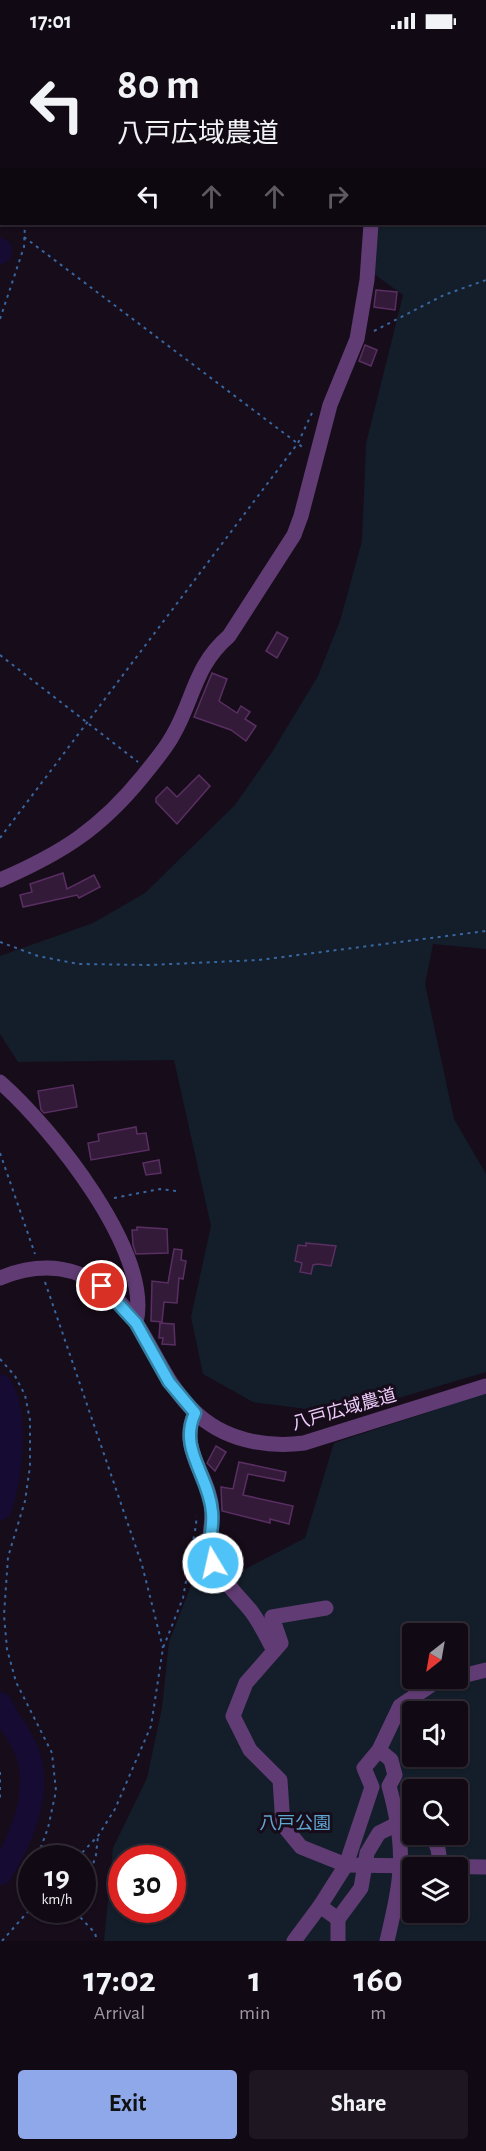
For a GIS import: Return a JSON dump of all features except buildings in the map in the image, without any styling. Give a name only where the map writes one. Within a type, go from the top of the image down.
[{"type":"street","points":[[0,880],[54,855],[98,826],[120,804],[174,735],[201,667],[216,647],[229,636],[294,535],[330,405],[357,339],[367,280],[370,225]]},
{"type":"street","points":[[0,1082],[33,1112],[80,1170],[99,1202],[129,1263],[140,1307],[136,1323]]},
{"type":"street","name":"八戸広域農道","points":[[0,1278],[21,1269],[40,1267],[82,1274],[102,1286],[136,1323],[169,1382],[195,1413],[218,1429],[253,1442],[281,1446],[304,1443],[486,1386]]},
{"type":"street","points":[[195,1413],[188,1427],[190,1446],[209,1489],[212,1514],[209,1547],[213,1563],[263,1628],[274,1651]]},
{"type":"street","points":[[326,1608],[272,1617],[281,1643],[246,1683],[234,1716],[250,1750],[280,1780],[283,1825],[301,1847],[346,1865],[402,1866],[387,1941]]},
{"type":"street","points":[[468,1674],[486,1670]]},
{"type":"street","points":[[300,1939],[346,1865],[372,1787],[364,1768],[379,1750],[400,1706],[425,1689]]},
{"type":"street","points":[[379,1750],[391,1760],[395,1775],[389,1786]]},
{"type":"street","points":[[372,1787],[389,1786]]},
{"type":"street","points":[[389,1786],[402,1816]]},
{"type":"street","points":[[332,1939],[338,1919],[361,1888],[363,1865],[379,1833],[402,1826]]},
{"type":"street","points":[[468,1867],[486,1867]]},
{"type":"street","points":[[320,1906],[338,1919]]},
{"type":"path","points":[[0,319],[24,237],[25,225]]},
{"type":"path","points":[[24,237],[317,458]]},
{"type":"path","points":[[357,339],[444,295],[486,280]]},
{"type":"path","points":[[0,838],[298,443],[312,412]]},
{"type":"path","points":[[0,655],[148,770]]},
{"type":"path","points":[[0,942],[38,956],[78,964],[150,965],[259,960],[486,931]]},
{"type":"path","points":[[0,1153],[142,1565],[163,1647]]},
{"type":"path","points":[[99,1202],[160,1189],[176,1191]]},
{"type":"path","points":[[0,1359],[15,1376],[25,1395],[30,1420],[30,1466],[25,1501],[8,1557],[4,1616],[7,1649],[16,1683],[52,1753],[56,1791],[41,1845]]},
{"type":"path","points":[[89,1845],[115,1809],[151,1726],[163,1647],[186,1587],[197,1515]]},
{"type":"path","points":[[0,1772],[0,1799]]},
{"type":"path","points":[[96,1855],[98,1836]]},
{"type":"path","points":[[2,1941],[18,1922]]},
{"type":"path","points":[[86,1923],[95,1933],[97,1941]]},
{"type":"green space","points":[[372,225],[486,225],[486,949],[433,944],[425,984],[454,1119],[486,1174],[486,1372],[345,1414],[253,1402],[203,1374],[191,1317],[211,1226],[174,1060],[18,1062],[0,1034],[0,956],[93,923],[145,893],[235,805],[272,752],[318,676],[340,621],[362,541],[366,444],[403,295],[374,274]]},
{"type":"green space","name":"八戸公園","points":[[486,1393],[486,1941],[104,1941],[108,1900],[108,1923],[186,1923],[186,1845],[114,1845],[147,1778],[162,1708],[169,1642],[204,1552],[230,1549],[236,1574],[305,1538],[334,1443]]},
{"type":"waterway","points":[[0,1386],[6,1398],[11,1429],[7,1480],[0,1508]]},
{"type":"waterway","points":[[0,1704],[26,1749],[31,1764],[32,1780],[28,1813],[16,1845],[0,1873]]},
{"type":"route","points":[[102,1286],[136,1323],[169,1382],[195,1413],[188,1427],[190,1446],[209,1489],[212,1514],[208,1535],[213,1563]]}]
